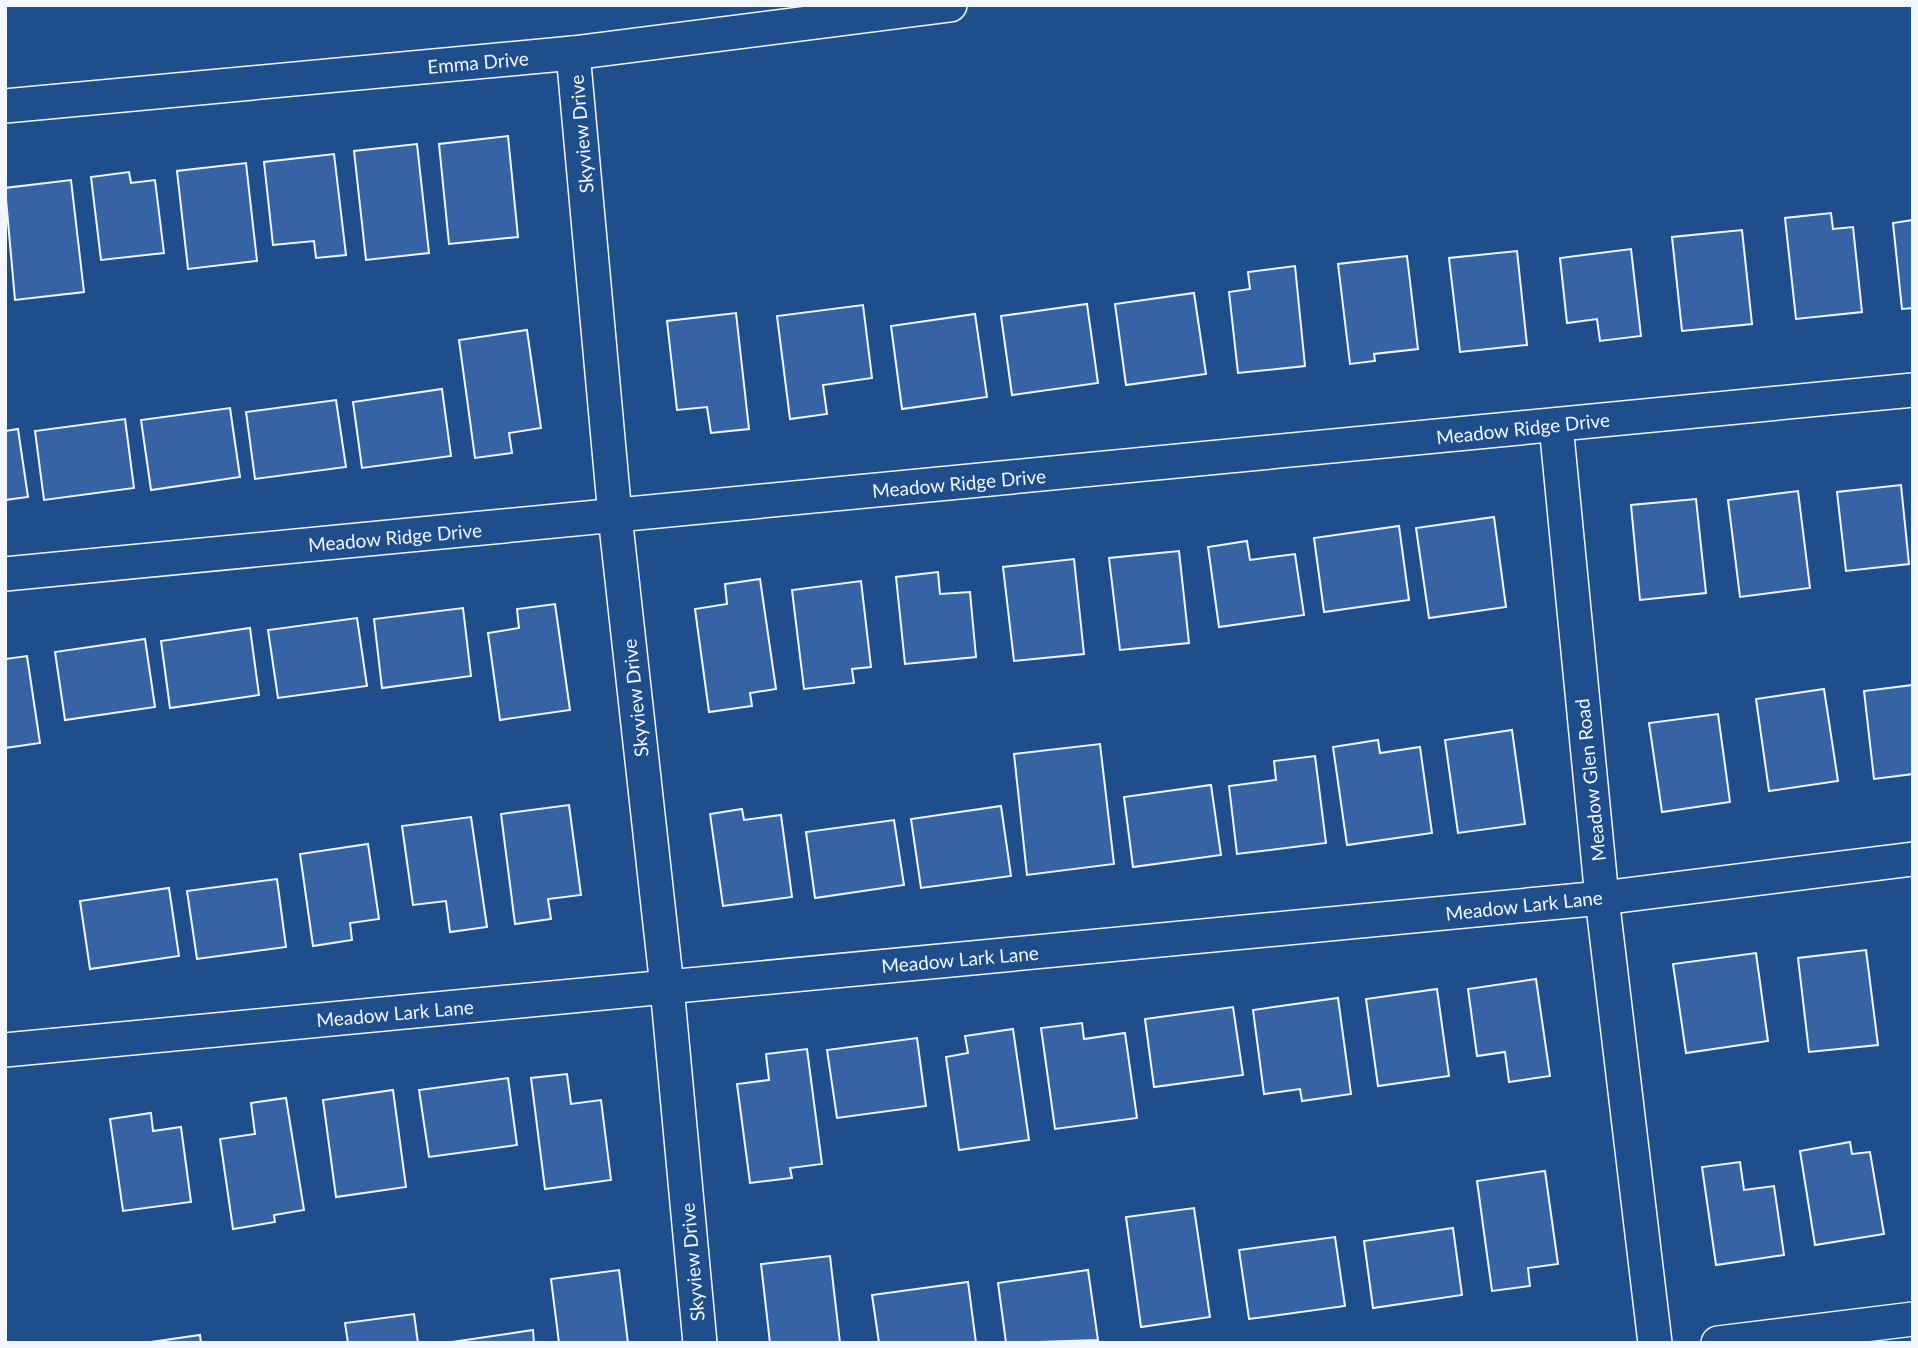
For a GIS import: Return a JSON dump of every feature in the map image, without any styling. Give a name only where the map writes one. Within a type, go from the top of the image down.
[{"type":"street","name":"Emma Drive","points":[[6,99],[573,53],[950,5]]},
{"type":"street","name":"Skyview Drive","points":[[573,53],[615,516],[667,987],[700,1343]]},
{"type":"street","name":"Meadow Ridge Drive","points":[[5,574],[1913,390]]},
{"type":"street","name":"Meadow Glen Road","points":[[1556,425],[1602,898],[1654,1343]]},
{"type":"street","name":"Meadow Lark Lane","points":[[5,1050],[1602,898],[1913,859]]},
{"type":"street","points":[[1718,1343],[1913,1319]]},
{"type":"building","points":[[508,136],[518,237],[449,244],[439,144]]},
{"type":"building","points":[[417,144],[429,253],[366,260],[354,151]]},
{"type":"building","points":[[334,154],[346,255],[316,258],[314,241],[273,245],[264,162]]},
{"type":"building","points":[[246,163],[257,261],[188,269],[177,171]]},
{"type":"building","points":[[129,172],[131,183],[155,180],[164,253],[101,260],[91,177]]},
{"type":"building","points":[[71,180],[84,292],[15,300],[5,188]]},
{"type":"building","points":[[1831,213],[1833,229],[1853,227],[1862,312],[1796,319],[1785,218]]},
{"type":"building","points":[[1913,220],[1913,308],[1902,309],[1893,223]]},
{"type":"building","points":[[1742,230],[1752,324],[1682,331],[1672,237]]},
{"type":"building","points":[[1631,249],[1641,336],[1600,341],[1597,319],[1567,323],[1560,258]]},
{"type":"building","points":[[1517,251],[1527,345],[1460,352],[1449,258]]},
{"type":"building","points":[[1407,256],[1418,349],[1374,354],[1375,361],[1350,364],[1338,264]]},
{"type":"building","points":[[1295,266],[1305,366],[1238,373],[1229,292],[1250,289],[1248,272]]},
{"type":"building","points":[[1194,293],[1206,374],[1126,385],[1115,304]]},
{"type":"building","points":[[1087,304],[1098,383],[1012,395],[1001,316]]},
{"type":"building","points":[[863,305],[872,378],[823,385],[827,414],[790,419],[777,316]]},
{"type":"building","points":[[736,313],[749,429],[711,433],[707,407],[677,410],[667,321]]},
{"type":"building","points":[[975,314],[987,397],[902,409],[891,326]]},
{"type":"building","points":[[527,330],[541,428],[509,433],[512,453],[475,458],[459,340]]},
{"type":"building","points":[[442,389],[451,456],[362,468],[353,402]]},
{"type":"building","points":[[336,400],[346,467],[255,479],[246,412]]},
{"type":"building","points":[[230,408],[240,477],[151,490],[141,420]]},
{"type":"building","points":[[125,419],[134,488],[44,500],[35,431]]},
{"type":"building","points":[[18,429],[28,497],[5,500],[5,431]]},
{"type":"building","points":[[1901,485],[1909,564],[1846,571],[1837,492]]},
{"type":"building","points":[[1798,491],[1810,588],[1740,597],[1728,500]]},
{"type":"building","points":[[1696,499],[1706,593],[1640,600],[1631,505]]},
{"type":"building","points":[[1494,517],[1506,607],[1429,618],[1416,528]]},
{"type":"building","points":[[1399,526],[1409,600],[1324,612],[1314,538]]},
{"type":"building","points":[[1247,541],[1250,560],[1295,554],[1304,615],[1219,627],[1208,547]]},
{"type":"building","points":[[1179,551],[1189,643],[1120,650],[1109,558]]},
{"type":"building","points":[[1074,559],[1084,654],[1014,661],[1003,567]]},
{"type":"building","points":[[938,572],[940,594],[970,592],[976,657],[905,664],[896,577]]},
{"type":"building","points":[[760,579],[776,689],[750,693],[752,706],[709,712],[695,609],[727,604],[725,584]]},
{"type":"building","points":[[861,581],[871,667],[852,669],[854,683],[804,689],[792,590]]},
{"type":"building","points":[[555,604],[570,710],[500,720],[488,633],[519,628],[517,609]]},
{"type":"building","points":[[463,608],[471,676],[382,688],[374,619]]},
{"type":"building","points":[[357,618],[367,686],[278,698],[268,630]]},
{"type":"building","points":[[250,628],[259,695],[170,708],[161,641]]},
{"type":"building","points":[[145,639],[155,707],[65,720],[55,652]]},
{"type":"building","points":[[27,656],[40,743],[5,748],[5,659]]},
{"type":"building","points":[[1913,685],[1913,774],[1874,779],[1864,691]]},
{"type":"building","points":[[1824,689],[1838,781],[1769,791],[1756,699]]},
{"type":"building","points":[[1718,714],[1730,802],[1662,812],[1649,723]]},
{"type":"building","points":[[1512,730],[1525,824],[1458,833],[1445,740]]},
{"type":"building","points":[[1378,740],[1380,753],[1420,747],[1432,833],[1347,845],[1333,747]]},
{"type":"building","points":[[1100,744],[1114,864],[1027,875],[1014,754]]},
{"type":"building","points":[[1315,756],[1326,843],[1237,854],[1229,786],[1276,780],[1274,761]]},
{"type":"building","points":[[1211,785],[1221,855],[1133,867],[1124,797]]},
{"type":"building","points":[[569,805],[581,895],[548,899],[551,919],[515,924],[501,814]]},
{"type":"building","points":[[1001,806],[1011,876],[921,888],[911,819]]},
{"type":"building","points":[[742,809],[744,820],[781,815],[792,897],[723,906],[710,814]]},
{"type":"building","points":[[471,817],[487,927],[450,932],[446,901],[413,905],[402,826]]},
{"type":"building","points":[[894,820],[904,885],[815,898],[806,832]]},
{"type":"building","points":[[368,844],[379,919],[350,923],[352,940],[313,946],[300,854]]},
{"type":"building","points":[[277,879],[286,947],[197,959],[187,891]]},
{"type":"building","points":[[169,888],[179,956],[90,969],[80,901]]},
{"type":"building","points":[[1866,950],[1878,1045],[1809,1052],[1798,958]]},
{"type":"building","points":[[1756,953],[1768,1041],[1686,1053],[1673,964]]},
{"type":"building","points":[[1536,979],[1550,1076],[1509,1082],[1505,1052],[1477,1056],[1468,989]]},
{"type":"building","points":[[1437,989],[1449,1076],[1378,1086],[1366,999]]},
{"type":"building","points":[[1338,998],[1351,1094],[1302,1101],[1300,1089],[1264,1094],[1253,1010]]},
{"type":"building","points":[[1233,1007],[1243,1075],[1154,1087],[1145,1019]]},
{"type":"building","points":[[1082,1023],[1084,1039],[1125,1033],[1137,1118],[1055,1129],[1041,1028]]},
{"type":"building","points":[[1013,1029],[1029,1140],[959,1150],[946,1057],[968,1053],[965,1036]]},
{"type":"building","points":[[917,1038],[926,1106],[837,1118],[827,1050]]},
{"type":"building","points":[[807,1049],[822,1164],[790,1168],[792,1178],[750,1183],[737,1084],[769,1080],[766,1054]]},
{"type":"building","points":[[567,1074],[571,1104],[601,1100],[611,1180],[545,1189],[531,1078]]},
{"type":"building","points":[[508,1078],[517,1145],[429,1157],[419,1090]]},
{"type":"building","points":[[393,1090],[406,1187],[336,1197],[323,1100]]},
{"type":"building","points":[[286,1098],[304,1210],[274,1215],[275,1222],[233,1229],[220,1139],[255,1134],[251,1103]]},
{"type":"building","points":[[151,1113],[153,1131],[181,1127],[191,1202],[123,1211],[110,1119]]},
{"type":"building","points":[[1850,1142],[1852,1154],[1870,1152],[1884,1234],[1815,1245],[1800,1151]]},
{"type":"building","points":[[1740,1162],[1744,1190],[1774,1186],[1784,1255],[1716,1265],[1702,1167]]},
{"type":"building","points":[[1545,1171],[1558,1264],[1528,1268],[1530,1286],[1492,1291],[1477,1181]]},
{"type":"building","points":[[1194,1208],[1210,1317],[1141,1327],[1126,1217]]},
{"type":"building","points":[[1453,1228],[1462,1295],[1373,1308],[1364,1241]]},
{"type":"building","points":[[1335,1237],[1345,1306],[1249,1319],[1239,1250]]},
{"type":"building","points":[[830,1256],[840,1343],[770,1343],[761,1264]]},
{"type":"building","points":[[619,1270],[628,1343],[559,1343],[551,1279]]},
{"type":"building","points":[[1088,1270],[1098,1340],[1006,1343],[998,1283]]},
{"type":"building","points":[[968,1282],[976,1343],[879,1343],[872,1295]]},
{"type":"building","points":[[414,1314],[418,1343],[348,1343],[345,1323]]},
{"type":"building","points":[[533,1330],[534,1343],[445,1343]]},
{"type":"building","points":[[200,1335],[201,1343],[144,1343]]}]
